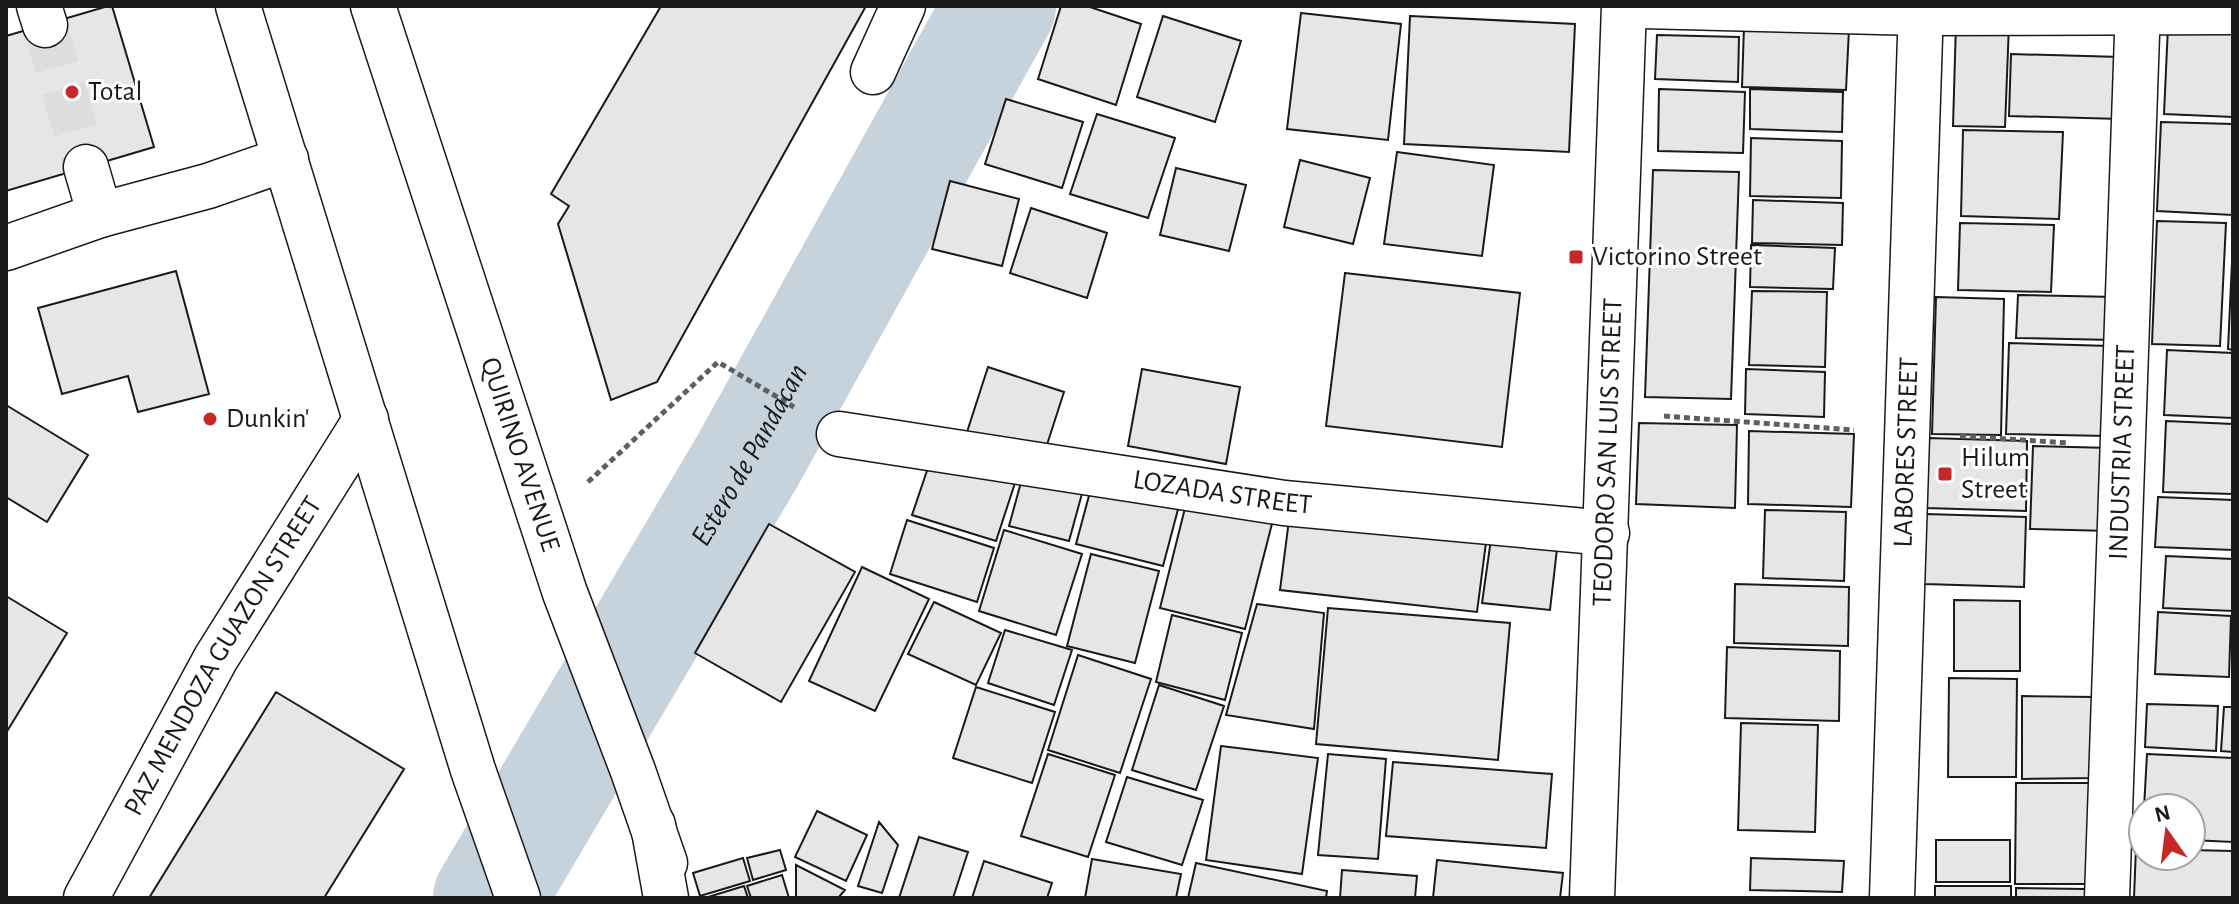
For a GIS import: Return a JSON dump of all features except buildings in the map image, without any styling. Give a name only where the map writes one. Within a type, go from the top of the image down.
[{"type":"main road","points":[[238,6],[473,770],[518,898]]},
{"type":"main road","name":"QUIRINO AVENUE","points":[[373,6],[565,593],[653,825],[676,898]]},
{"type":"main road","points":[[873,72],[903,6]]},
{"type":"main road","name":"TEODORO SAN LUIS STREET","points":[[1592,898],[1624,6]]},
{"type":"main road","points":[[1642,6],[2138,8],[2233,12]]},
{"type":"main road","name":"INDUSTRIA STREET","points":[[2107,898],[2138,8]]},
{"type":"main road","name":"LABORES STREET","points":[[1892,898],[1920,9]]},
{"type":"main road","points":[[6,248],[100,215],[208,186],[286,159]]},
{"type":"main road","points":[[86,167],[100,215]]},
{"type":"main road","name":"PAZ MENDOZA GUAZON STREET","points":[[86,898],[216,658],[366,419]]},
{"type":"main road","name":"LOZADA STREET","points":[[839,434],[1284,503],[1607,533]]},
{"type":"main road","points":[[653,825],[666,898]]},
{"type":"path","points":[[543,524],[718,362],[839,434]]},
{"type":"waterway","name":"Estero de Pandacan","points":[[489,898],[748,460],[1000,6]]},
{"type":"tunnel","points":[[45,25],[86,167]]},
{"type":"place","name":"Total","points":[[72,92]]},
{"type":"place","name":"Victorino Street","points":[[1576,257]]},
{"type":"place","name":"Dunkin'","points":[[210,419]]},
{"type":"place","name":"Hilum Street","points":[[1945,474]]}]
